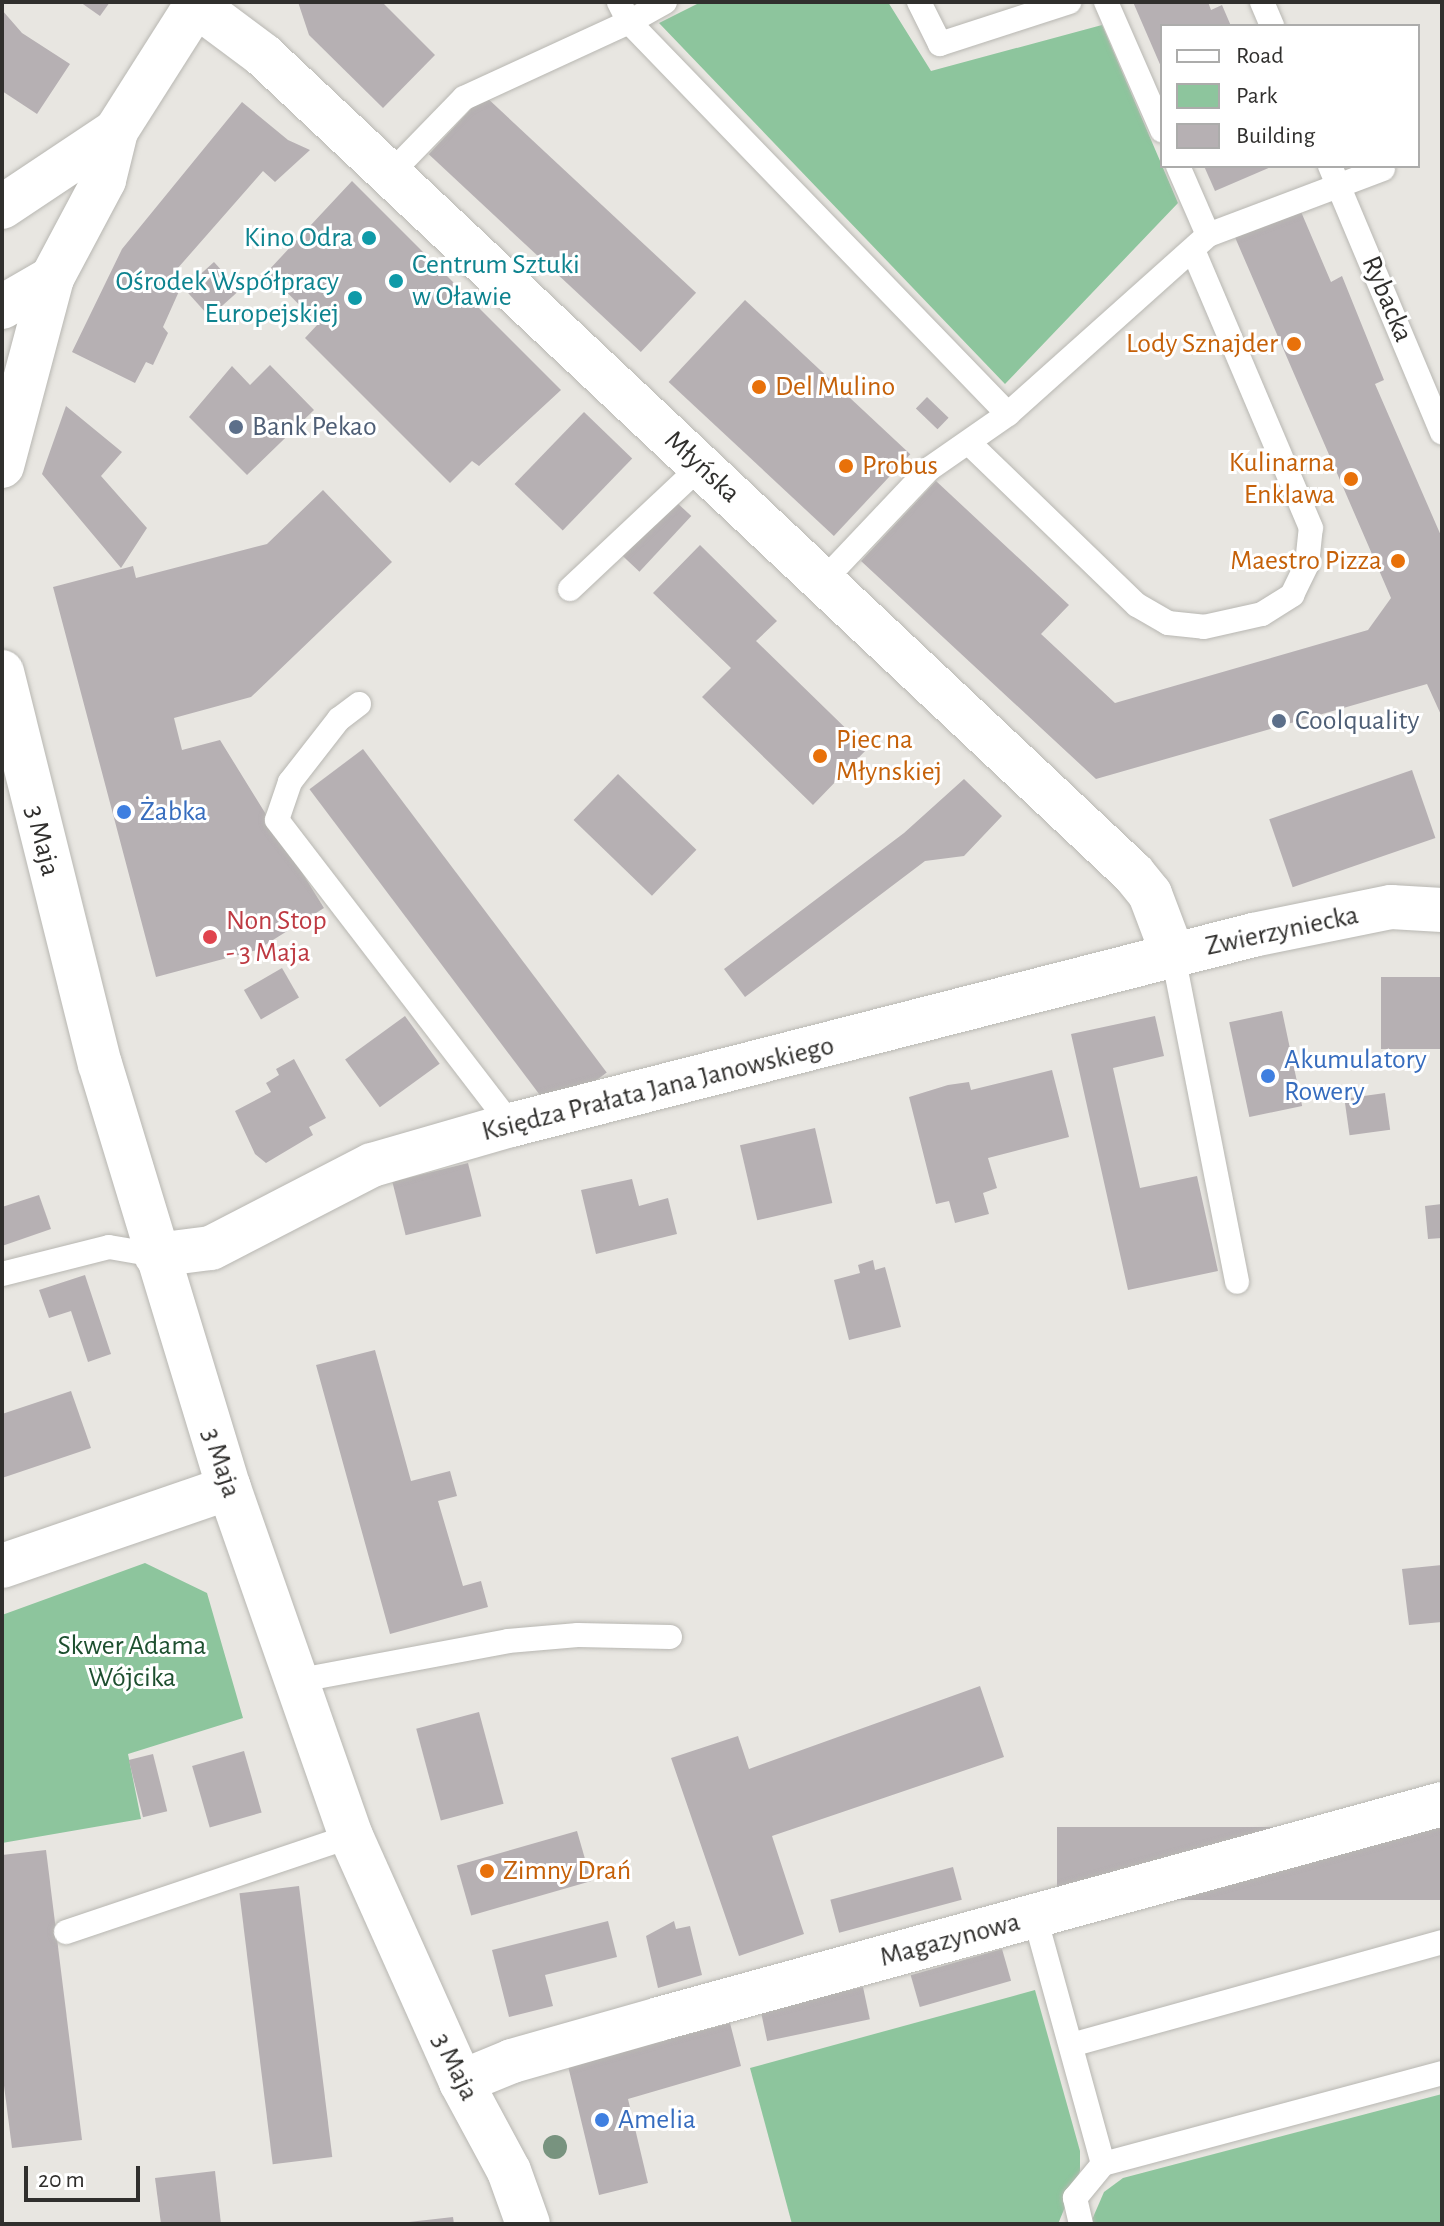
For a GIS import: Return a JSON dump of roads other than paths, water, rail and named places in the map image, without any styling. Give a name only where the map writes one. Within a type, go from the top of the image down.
[{"type":"street","points":[[2,466],[52,278],[104,180],[116,131],[197,4]]},
{"type":"street","name":"Młyńska","points":[[197,4],[263,55],[1133,873],[1150,894],[1173,955]]},
{"type":"street","points":[[2,207],[47,172],[116,131]]},
{"type":"street","points":[[2,172],[47,172]]},
{"type":"street","points":[[2,307],[52,278]]},
{"type":"street","name":"3 Maja","points":[[2,672],[12,757],[156,1255],[229,1488],[351,1836],[461,2082],[509,2171],[528,2224]]},
{"type":"street","name":"Zwierzyniecka","points":[[1173,955],[1391,907],[1442,882]]},
{"type":"street","name":"Zwierzyniecka","points":[[1391,907],[1442,910]]},
{"type":"street","name":"Księdza Prałata Jana Janowskiego","points":[[156,1255],[211,1248],[372,1165],[511,1125],[1173,955]]},
{"type":"street","points":[[2,1566],[229,1488]]},
{"type":"street","name":"Magazynowa","points":[[461,2082],[526,2057],[1442,1804]]},
{"type":"lane","points":[[390,174],[464,98],[624,12],[665,2]]},
{"type":"lane","points":[[919,2],[940,44],[1069,2]]},
{"type":"lane","points":[[1106,2],[1160,125]]},
{"type":"lane","points":[[1262,2],[1271,24]]},
{"type":"lane","points":[[624,12],[1008,414]]},
{"type":"lane","points":[[970,444],[1137,605],[1168,623],[1204,627],[1262,614],[1292,595],[1307,564],[1311,528],[1200,243],[1179,168]]},
{"type":"lane","points":[[823,581],[929,469],[970,444],[1008,414],[1200,243],[1335,176],[1383,169]]},
{"type":"lane","name":"Rybacka","points":[[1335,176],[1440,421]]},
{"type":"lane","points":[[570,589],[701,466]]},
{"type":"lane","points":[[359,704],[339,719],[290,782],[277,820],[511,1125]]},
{"type":"lane","points":[[1173,955],[1237,1282]]},
{"type":"lane","points":[[2,1274],[109,1247],[156,1255]]},
{"type":"lane","points":[[295,1681],[508,1641],[578,1635],[670,1637]]},
{"type":"lane","points":[[66,1932],[351,1836]]},
{"type":"lane","points":[[1035,1917],[1103,2164]]},
{"type":"lane","points":[[1071,2045],[1442,1942]]},
{"type":"lane","points":[[1081,2224],[1075,2198],[1103,2164],[1442,2073]]},
{"type":"place","name":"Kino Odra","points":[[369,238]]},
{"type":"place","name":"Centrum Sztuki w Oławie","points":[[396,281]]},
{"type":"place","name":"Ośrodek Współpracy Europejskiej","points":[[355,298]]},
{"type":"place","name":"Lody Sznajder","points":[[1294,344]]},
{"type":"place","name":"Del Mulino","points":[[759,387]]},
{"type":"place","name":"Bank Pekao","points":[[236,427]]},
{"type":"place","name":"Probus","points":[[846,466]]},
{"type":"place","name":"Kulinarna Enklawa","points":[[1351,479]]},
{"type":"place","name":"Maestro Pizza","points":[[1398,561]]},
{"type":"place","name":"Coolquality","points":[[1279,721]]},
{"type":"place","name":"Piec na Młynskiej","points":[[820,756]]},
{"type":"place","name":"Żabka","points":[[124,812]]},
{"type":"place","name":"Non Stop - 3 Maja","points":[[210,937]]},
{"type":"place","name":"Akumulatory Rowery","points":[[1268,1076]]},
{"type":"place","name":"Zimny Drań","points":[[487,1871]]},
{"type":"place","name":"Amelia","points":[[602,2120]]},
{"type":"park label","name":"Skwer Adama Wójcika","points":[[132,1662]]}]
